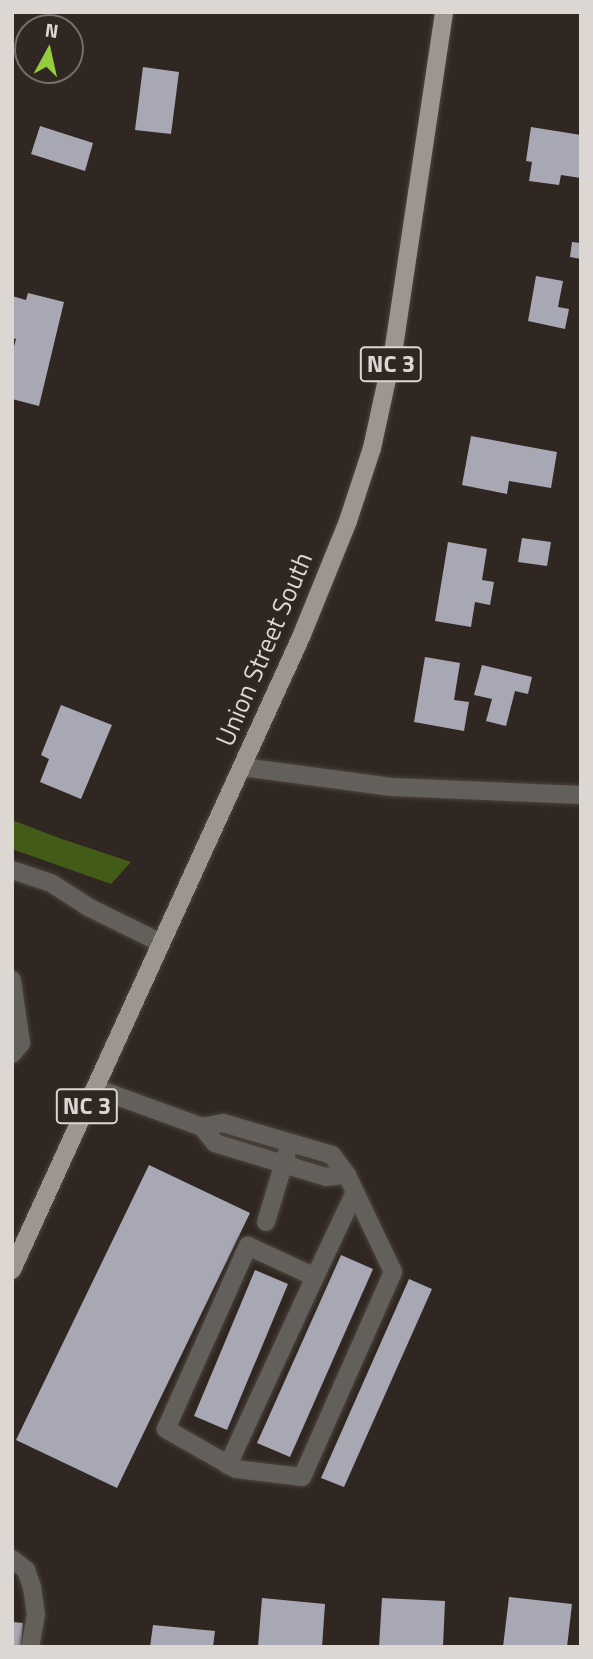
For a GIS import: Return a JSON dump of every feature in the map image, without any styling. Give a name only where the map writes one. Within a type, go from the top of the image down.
[{"type":"main road","name":"Union Street South","points":[[12,1270],[242,767],[348,521],[372,448],[394,347],[444,12]]},
{"type":"street","points":[[242,767],[392,787],[581,795]]},
{"type":"street","points":[[12,880],[13,870],[51,883],[90,908],[161,943]]},
{"type":"street","points":[[12,980],[21,1043],[12,1054]]},
{"type":"street","points":[[95,1088],[202,1127],[223,1123],[332,1155],[347,1175],[393,1272],[302,1477],[236,1469],[166,1429],[248,1246],[315,1277]]},
{"type":"street","points":[[202,1127],[215,1143],[326,1177],[347,1175]]},
{"type":"street","points":[[267,1222],[290,1143]]},
{"type":"street","points":[[228,1465],[355,1192]]},
{"type":"street","points":[[12,1559],[26,1570],[32,1587],[36,1614],[30,1647]]},
{"type":"green space","points":[[12,820],[131,862],[111,884],[12,849]]},
{"type":"building","points":[[143,67],[179,72],[171,134],[135,130]]},
{"type":"building","points":[[40,126],[93,143],[85,171],[31,154]]},
{"type":"building","points":[[531,127],[581,135],[581,178],[561,175],[559,185],[529,181],[532,162],[526,161]]},
{"type":"building","points":[[572,242],[581,243],[581,259],[570,257]]},
{"type":"building","points":[[536,276],[563,281],[558,307],[569,309],[565,329],[528,321]]},
{"type":"building","points":[[28,293],[64,302],[39,406],[12,399],[12,354],[16,339],[12,338],[12,296],[26,300]]},
{"type":"building","points":[[471,436],[557,452],[551,488],[509,481],[507,494],[462,485]]},
{"type":"building","points":[[522,538],[551,542],[547,566],[518,562]]},
{"type":"building","points":[[448,542],[487,549],[482,580],[494,582],[490,605],[475,602],[471,627],[435,621]]},
{"type":"building","points":[[425,657],[460,663],[454,700],[469,702],[464,731],[414,722]]},
{"type":"building","points":[[482,665],[532,677],[528,694],[515,691],[506,726],[486,721],[492,699],[474,695]]},
{"type":"building","points":[[61,705],[112,725],[81,799],[40,782],[49,759],[41,755]]},
{"type":"building","points":[[149,1165],[250,1213],[117,1488],[16,1440]]},
{"type":"building","points":[[341,1255],[373,1269],[290,1457],[257,1443]]},
{"type":"building","points":[[255,1270],[288,1284],[227,1430],[194,1416]]},
{"type":"building","points":[[409,1279],[432,1289],[344,1487],[321,1478]]},
{"type":"building","points":[[509,1597],[572,1604],[567,1647],[503,1647]]},
{"type":"building","points":[[262,1598],[325,1604],[322,1647],[258,1647]]},
{"type":"building","points":[[382,1598],[445,1601],[443,1647],[379,1647]]},
{"type":"building","points":[[12,1622],[23,1623],[21,1647],[12,1647]]},
{"type":"building","points":[[153,1625],[215,1631],[213,1647],[150,1647]]}]
